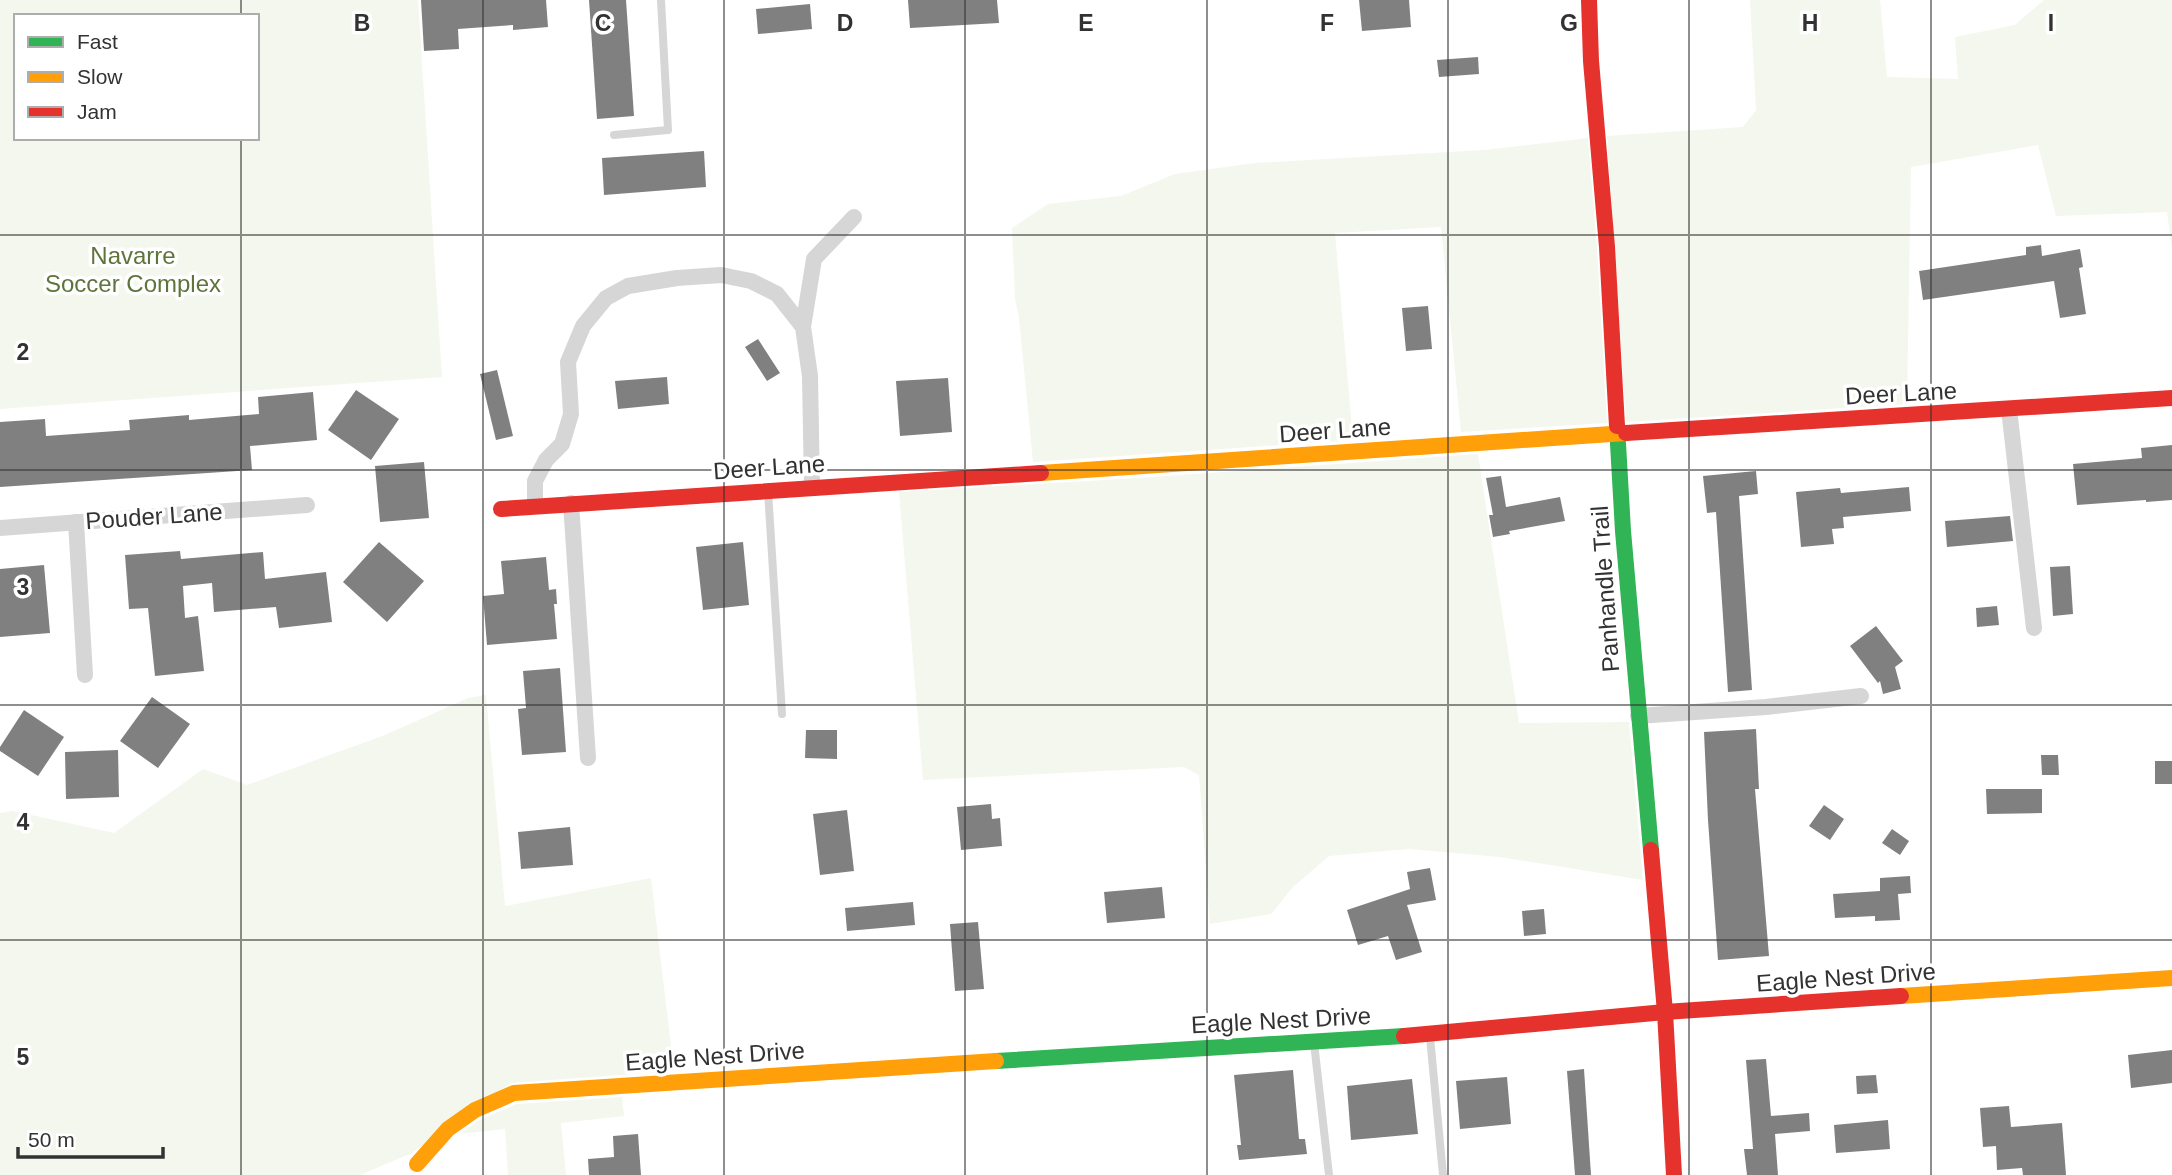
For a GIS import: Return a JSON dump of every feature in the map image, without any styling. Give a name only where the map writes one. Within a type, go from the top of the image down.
[{"type":"street","name":"Panhandle Trail","points":[[1589,0],[1617,433],[1638,716],[1665,1012],[1674,1175]]},
{"type":"street","points":[[812,487],[810,376],[803,327],[814,259],[854,217]]},
{"type":"street","points":[[535,505],[535,481],[547,460],[562,444],[571,414],[568,362],[583,326],[606,298],[628,286],[677,278],[721,275],[751,281],[777,294],[803,327]]},
{"type":"street","name":"Deer Lane","points":[[501,509],[2172,398]]},
{"type":"street","points":[[2009,409],[2034,628]]},
{"type":"street","points":[[571,503],[588,758]]},
{"type":"street","name":"Pouder Lane","points":[[0,528],[307,505]]},
{"type":"street","points":[[76,522],[85,675]]},
{"type":"street","points":[[1638,716],[1766,707],[1861,696]]},
{"type":"street","name":"Eagle Nest Drive","points":[[417,1164],[448,1129],[475,1110],[514,1093],[1430,1034],[1665,1012],[2172,978]]},
{"type":"lane","points":[[614,135],[668,130],[661,0]]},
{"type":"lane","points":[[768,491],[782,713]]},
{"type":"lane","points":[[1430,1034],[1443,1175]]},
{"type":"lane","points":[[1314,1040],[1329,1175]]},
{"type":"green space","name":"Navarre Soccer Complex","points":[[0,0],[418,0],[442,377],[0,409]]},
{"type":"green space","points":[[1750,0],[1880,0],[1887,77],[1958,79],[1955,37],[2015,25],[2044,0],[2172,0],[2172,250],[2167,212],[2056,216],[2038,145],[1911,167],[1907,404],[1626,422],[1607,136],[1743,127],[1756,110]]},
{"type":"green space","points":[[1588,138],[1607,423],[1461,432],[1441,227],[1335,233],[1353,440],[1033,462],[1015,299],[1012,228],[1048,204],[1121,196],[1175,174],[1255,163],[1484,150]]},
{"type":"green space","points":[[1478,454],[1519,723],[1629,722],[1643,880],[1500,857],[1408,849],[1329,856],[1293,887],[1271,914],[1210,924],[1199,775],[1184,767],[923,780],[899,492]]},
{"type":"green space","points":[[486,695],[505,906],[651,878],[674,1071],[511,1083],[412,1153],[360,1175],[0,1175],[0,813],[13,811],[114,833],[203,769],[247,785],[385,735],[468,698]]},
{"type":"green space","points":[[622,1097],[624,1116],[561,1123],[566,1175],[508,1175],[505,1129],[460,1134],[479,1120],[517,1104]]},
{"type":"building","points":[[421,0],[546,0],[548,27],[513,30],[513,25],[458,29],[459,49],[424,51]]},
{"type":"building","points":[[589,0],[626,0],[634,116],[597,119]]},
{"type":"building","points":[[908,0],[997,0],[999,23],[910,28]]},
{"type":"building","points":[[1359,0],[1409,0],[1411,27],[1362,31]]},
{"type":"building","points":[[810,4],[812,29],[758,34],[756,9]]},
{"type":"building","points":[[1478,57],[1479,74],[1439,77],[1437,60]]},
{"type":"building","points":[[704,151],[706,187],[604,195],[602,158]]},
{"type":"building","points":[[2041,245],[2042,256],[2080,249],[2083,267],[2079,268],[2086,314],[2060,318],[2054,281],[1923,300],[1919,271],[2026,255],[2026,247]]},
{"type":"building","points":[[1428,306],[1432,349],[1406,351],[1402,308]]},
{"type":"building","points":[[758,339],[780,373],[767,381],[745,347]]},
{"type":"building","points":[[497,370],[513,436],[496,440],[480,374]]},
{"type":"building","points":[[667,377],[669,404],[618,409],[615,381]]},
{"type":"building","points":[[948,378],[952,432],[900,436],[896,381]]},
{"type":"building","points":[[356,390],[399,419],[371,460],[328,430]]},
{"type":"building","points":[[313,392],[317,440],[250,446],[252,470],[0,487],[0,422],[45,419],[46,436],[130,430],[129,420],[189,415],[189,420],[259,414],[258,397]]},
{"type":"building","points":[[2172,445],[2172,500],[2077,505],[2073,464],[2142,458],[2141,448]]},
{"type":"building","points":[[424,462],[429,518],[380,522],[375,466]]},
{"type":"building","points":[[1756,471],[1758,494],[1739,496],[1752,690],[1728,692],[1716,512],[1707,513],[1703,476]]},
{"type":"building","points":[[1501,476],[1506,507],[1560,497],[1565,521],[1509,531],[1510,534],[1493,537],[1489,515],[1493,515],[1486,478]]},
{"type":"building","points":[[1909,487],[1911,511],[1843,517],[1844,528],[1832,529],[1834,544],[1801,547],[1796,492],[1840,488],[1841,493]]},
{"type":"building","points":[[2010,516],[2013,541],[1947,547],[1945,521]]},
{"type":"building","points":[[379,542],[424,581],[387,622],[343,582]]},
{"type":"building","points":[[743,542],[749,605],[703,610],[696,547]]},
{"type":"building","points":[[180,551],[181,559],[263,552],[265,579],[326,572],[332,622],[279,628],[276,607],[214,612],[212,583],[183,586],[185,618],[198,616],[204,671],[155,676],[148,608],[129,609],[125,555]]},
{"type":"building","points":[[546,557],[549,590],[556,589],[557,604],[554,604],[557,639],[487,645],[483,596],[504,594],[501,561]]},
{"type":"building","points":[[44,565],[50,633],[0,637],[0,569]]},
{"type":"building","points":[[2070,566],[2073,614],[2053,616],[2050,567]]},
{"type":"building","points":[[1997,606],[1999,625],[1977,627],[1976,608]]},
{"type":"building","points":[[1876,626],[1903,661],[1895,667],[1901,689],[1883,694],[1880,681],[1878,683],[1850,646]]},
{"type":"building","points":[[560,668],[566,752],[522,755],[518,709],[526,708],[523,671]]},
{"type":"building","points":[[152,697],[190,724],[158,768],[120,741]]},
{"type":"building","points":[[24,710],[64,737],[38,776],[0,751]]},
{"type":"building","points":[[1756,729],[1759,789],[1755,789],[1769,956],[1718,960],[1704,732]]},
{"type":"building","points":[[806,730],[837,730],[837,759],[805,758]]},
{"type":"building","points":[[118,750],[119,797],[66,799],[65,752]]},
{"type":"building","points":[[2041,755],[2058,755],[2059,775],[2042,775]]},
{"type":"building","points":[[2155,761],[2172,761],[2172,784],[2155,784]]},
{"type":"building","points":[[1986,789],[2042,789],[2042,813],[1987,814]]},
{"type":"building","points":[[991,804],[992,819],[1000,818],[1002,846],[961,850],[957,807]]},
{"type":"building","points":[[1824,805],[1844,819],[1830,840],[1809,826]]},
{"type":"building","points":[[847,810],[854,871],[820,875],[813,814]]},
{"type":"building","points":[[570,827],[573,865],[521,869],[518,832]]},
{"type":"building","points":[[1892,829],[1909,841],[1900,855],[1882,843]]},
{"type":"building","points":[[1430,868],[1436,900],[1407,905],[1422,952],[1396,960],[1388,936],[1358,945],[1347,910],[1410,889],[1407,872]]},
{"type":"building","points":[[1910,876],[1911,893],[1898,894],[1900,920],[1875,921],[1875,916],[1835,918],[1833,894],[1880,891],[1880,878]]},
{"type":"building","points":[[1162,887],[1165,918],[1107,923],[1104,892]]},
{"type":"building","points":[[913,902],[915,925],[847,931],[845,908]]},
{"type":"building","points":[[1544,909],[1546,934],[1524,936],[1522,911]]},
{"type":"building","points":[[978,922],[984,989],[955,991],[950,924]]},
{"type":"building","points":[[2172,1050],[2172,1083],[2131,1088],[2128,1055]]},
{"type":"building","points":[[1766,1059],[1771,1116],[1809,1113],[1810,1131],[1775,1134],[1778,1175],[1747,1175],[1744,1149],[1753,1149],[1746,1060]]},
{"type":"building","points":[[1584,1069],[1591,1175],[1575,1175],[1567,1071]]},
{"type":"building","points":[[1293,1070],[1299,1139],[1305,1139],[1307,1154],[1239,1160],[1237,1145],[1241,1145],[1234,1075]]},
{"type":"building","points":[[1876,1075],[1878,1093],[1857,1094],[1856,1076]]},
{"type":"building","points":[[1507,1077],[1511,1124],[1460,1129],[1456,1081]]},
{"type":"building","points":[[1412,1079],[1418,1134],[1351,1140],[1347,1086]]},
{"type":"building","points":[[2009,1106],[2011,1127],[2062,1123],[2066,1175],[2023,1175],[2022,1168],[1997,1170],[1996,1146],[1983,1147],[1980,1108]]},
{"type":"building","points":[[1888,1120],[1890,1149],[1836,1153],[1834,1125]]},
{"type":"building","points":[[638,1134],[641,1175],[589,1175],[588,1159],[614,1157],[613,1136]]},
{"type":"traffic: fast","points":[[1617,426],[1623,531],[1651,850]]},
{"type":"traffic: fast","points":[[996,1061],[1404,1036]]},
{"type":"traffic: slow","points":[[1041,473],[1626,433]]},
{"type":"traffic: slow","points":[[1901,996],[2172,978]]},
{"type":"traffic: slow","points":[[417,1164],[448,1129],[475,1110],[514,1093],[996,1061]]},
{"type":"traffic: jam","points":[[1589,0],[1617,426]]},
{"type":"traffic: jam","points":[[1626,433],[2172,398]]},
{"type":"traffic: jam","points":[[501,509],[1041,473]]},
{"type":"traffic: jam","points":[[1651,850],[1665,1012],[1674,1175]]},
{"type":"traffic: jam","points":[[1404,1036],[1665,1012],[1901,996]]}]
